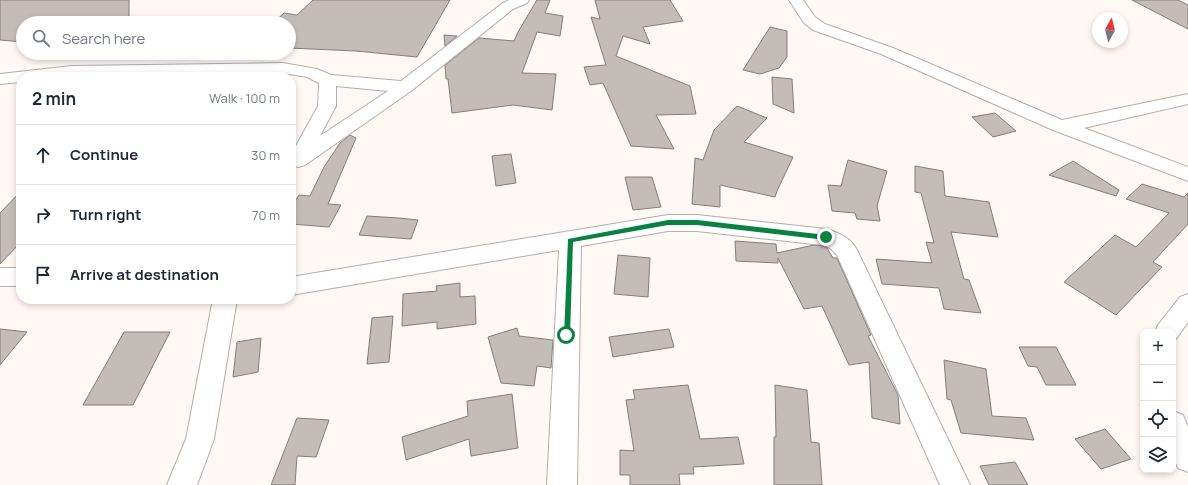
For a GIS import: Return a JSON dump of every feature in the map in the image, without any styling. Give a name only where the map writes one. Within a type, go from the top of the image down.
[{"type":"street","points":[[296,165],[405,87],[508,6],[522,0]]},
{"type":"street","points":[[796,0],[809,20],[819,27],[887,52],[1060,126],[1188,174]]},
{"type":"street","points":[[64,72],[283,68],[311,72],[328,80],[405,87]]},
{"type":"street","points":[[0,79],[16,78]]},
{"type":"street","points":[[296,164],[327,106],[328,80]]},
{"type":"street","points":[[1060,126],[1091,122],[1157,105],[1188,99]]},
{"type":"street","points":[[296,285],[668,223],[697,222],[826,237],[838,242],[846,250],[955,485]]},
{"type":"street","points":[[562,485],[570,240]]},
{"type":"street","points":[[0,277],[16,277]]},
{"type":"street","points":[[182,485],[200,440],[224,304]]},
{"type":"street","points":[[1169,329],[1188,304]]},
{"type":"street","points":[[1176,431],[1188,458]]},
{"type":"building","points":[[0,0],[129,0],[129,16],[16,16],[16,41],[0,40]]},
{"type":"building","points":[[313,0],[450,0],[417,57],[356,51],[296,48],[296,16],[281,16],[284,13],[297,15]]},
{"type":"building","points":[[537,0],[550,0],[545,13],[563,16],[560,36],[537,32],[522,73],[556,74],[552,110],[513,105],[452,113],[445,65],[479,38],[514,41]]},
{"type":"building","points":[[595,0],[670,0],[683,21],[643,27],[650,44],[623,36],[616,56],[690,86],[696,114],[656,115],[674,149],[631,146],[603,83],[590,85],[584,67],[606,65],[591,17],[600,19]]},
{"type":"building","points":[[1132,0],[1178,0],[1188,5],[1188,29]]},
{"type":"building","points":[[770,27],[787,31],[787,57],[779,68],[760,74],[743,70]]},
{"type":"building","points":[[444,35],[457,36],[445,46]]},
{"type":"building","points":[[772,77],[792,79],[794,113],[773,104]]},
{"type":"building","points":[[737,106],[767,118],[744,142],[793,157],[775,197],[720,185],[720,207],[692,204],[695,158],[703,160],[714,130]]},
{"type":"building","points":[[995,113],[1016,131],[993,137],[972,117]]},
{"type":"building","points":[[350,135],[356,138],[328,204],[341,205],[329,227],[296,224],[296,200],[299,195],[310,196],[324,167],[340,143]]},
{"type":"building","points":[[511,154],[516,183],[496,186],[492,156]]},
{"type":"building","points":[[848,160],[887,171],[877,206],[880,221],[857,219],[855,213],[832,211],[828,185],[841,186]]},
{"type":"building","points":[[1073,161],[1119,190],[1116,196],[1049,175]]},
{"type":"building","points":[[915,166],[943,171],[945,196],[989,202],[998,237],[951,232],[964,279],[969,280],[981,313],[944,309],[939,288],[882,284],[876,259],[932,263],[926,242],[934,243],[921,193],[915,192]]},
{"type":"building","points":[[625,177],[652,177],[661,207],[633,210]]},
{"type":"building","points":[[1142,184],[1184,197],[1188,193],[1188,224],[1153,262],[1162,267],[1116,315],[1064,282],[1115,235],[1136,247],[1169,213],[1126,199]]},
{"type":"building","points":[[16,196],[16,247],[0,264],[0,213]]},
{"type":"building","points":[[367,216],[418,220],[411,239],[359,235]]},
{"type":"building","points":[[735,241],[776,244],[777,253],[814,245],[823,246],[827,248],[833,258],[837,258],[871,335],[868,336],[898,395],[900,424],[872,418],[869,362],[849,365],[822,306],[804,309],[778,258],[778,263],[736,261]]},
{"type":"building","points":[[618,255],[650,258],[648,297],[614,294]]},
{"type":"building","points":[[460,283],[460,297],[475,296],[476,324],[437,329],[437,322],[402,326],[403,294],[437,291],[436,286]]},
{"type":"building","points":[[393,316],[389,362],[367,364],[372,318]]},
{"type":"building","points":[[517,328],[519,336],[553,340],[551,368],[537,366],[534,386],[501,383],[488,337]]},
{"type":"building","points":[[0,329],[27,332],[0,365]]},
{"type":"building","points":[[669,329],[674,347],[613,357],[609,337]]},
{"type":"building","points":[[124,332],[170,332],[133,405],[83,405]]},
{"type":"building","points":[[261,338],[258,372],[233,377],[237,342]]},
{"type":"building","points":[[1019,347],[1056,347],[1076,385],[1046,385],[1037,367],[1028,366]]},
{"type":"building","points":[[944,360],[986,369],[992,416],[1026,418],[1034,440],[961,433],[951,400],[947,399]]},
{"type":"building","points":[[688,385],[700,439],[738,437],[744,464],[693,467],[694,474],[679,474],[680,485],[630,485],[630,475],[620,475],[620,450],[634,451],[626,400],[635,399],[633,390]]},
{"type":"building","points":[[775,385],[807,390],[811,442],[819,443],[822,485],[774,485],[774,437],[776,437]]},
{"type":"building","points":[[512,394],[518,448],[471,456],[469,439],[406,460],[402,437],[468,416],[467,401]]},
{"type":"building","points":[[297,418],[329,420],[316,457],[297,456],[295,485],[271,485]]},
{"type":"building","points":[[1105,429],[1131,459],[1101,469],[1075,439]]},
{"type":"building","points":[[1015,462],[1028,485],[989,485],[980,466]]},
{"type":"route","points":[[566,335],[570,240],[668,223],[697,222],[826,237]]}]
